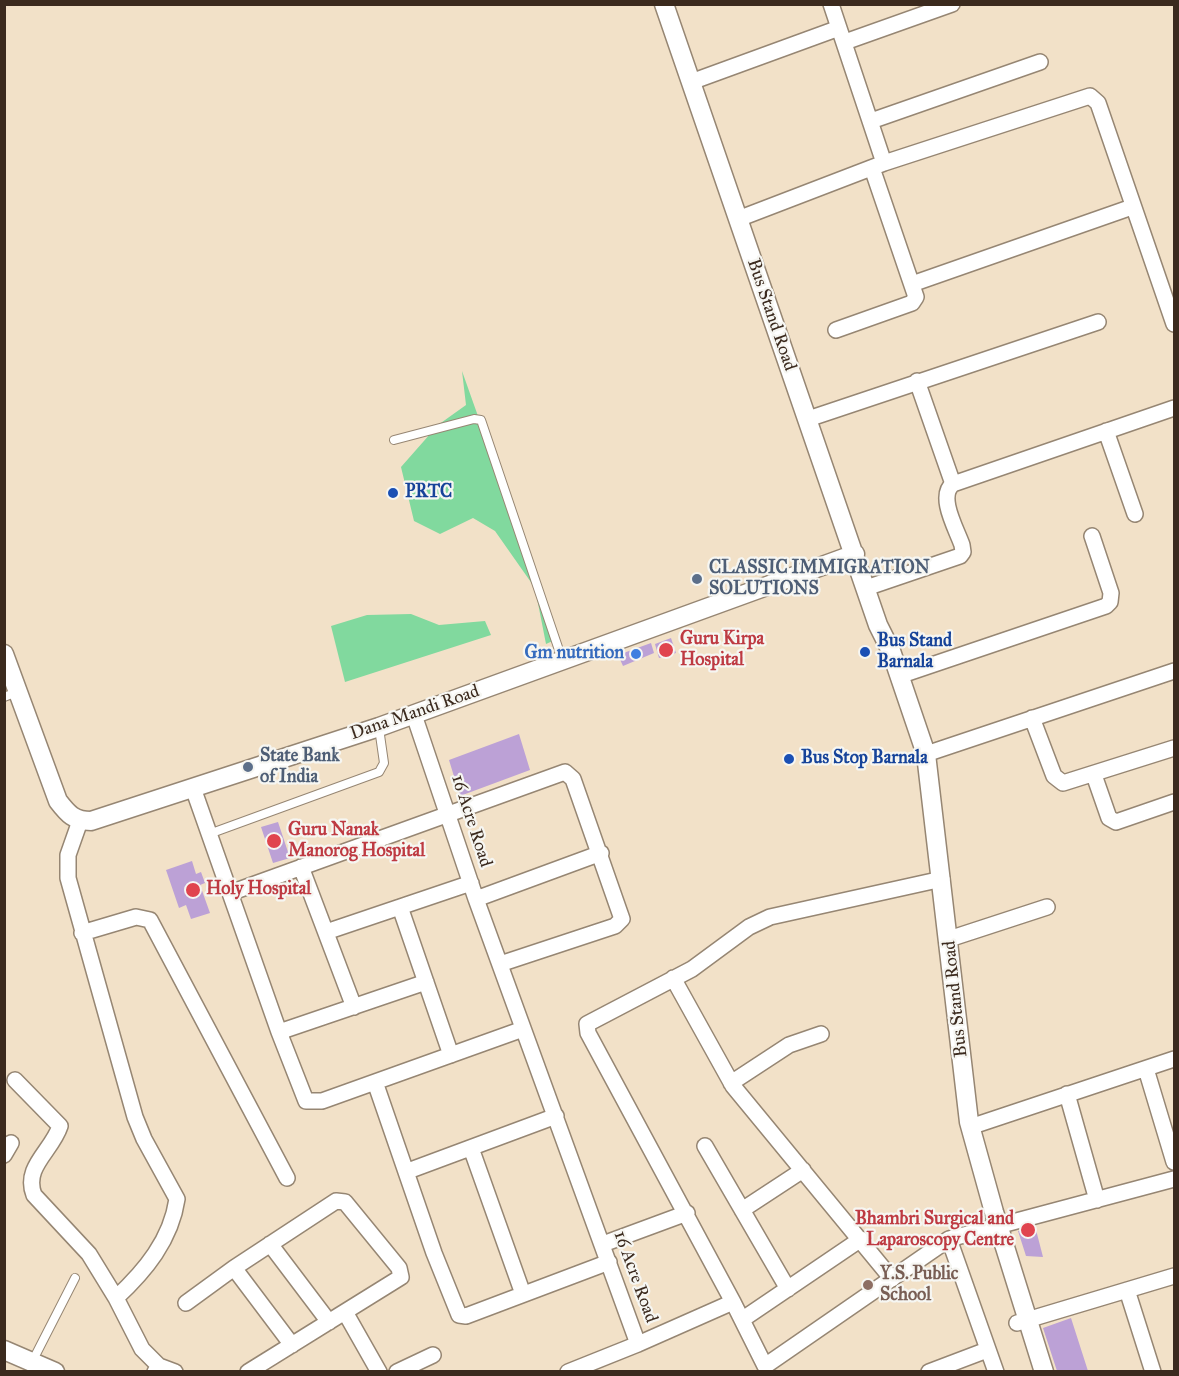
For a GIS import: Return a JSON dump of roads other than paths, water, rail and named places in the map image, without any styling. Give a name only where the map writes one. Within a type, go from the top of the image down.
[{"type":"street","name":"Bus Stand Road","points":[[664,4],[878,625],[899,676],[926,754],[958,1118],[1022,1322],[1032,1371]]},
{"type":"street","points":[[831,4],[871,121],[878,166],[916,297],[912,303],[836,330]]},
{"type":"street","points":[[691,82],[952,4]]},
{"type":"street","points":[[871,121],[1040,62]]},
{"type":"street","points":[[738,219],[878,166],[1090,96],[1098,103],[1174,324]]},
{"type":"street","points":[[912,284],[1132,207]]},
{"type":"street","points":[[808,419],[1098,322]]},
{"type":"street","points":[[917,381],[952,484]]},
{"type":"street","points":[[866,588],[960,556],[963,552],[962,545],[946,494],[952,484],[1174,408]]},
{"type":"street","points":[[1106,431],[1135,514]]},
{"type":"street","points":[[899,676],[1106,606],[1110,602],[1111,593],[1092,536]]},
{"type":"street","name":"Dana Mandi Road","points":[[80,821],[106,818],[414,715],[855,554]]},
{"type":"street","name":"Bus Stand Road","points":[[878,625],[882,657],[918,774],[949,939],[970,1127],[992,1226]]},
{"type":"street","points":[[4,654],[11,694],[53,792],[68,815],[80,821],[67,866],[71,894],[135,1117],[144,1139],[177,1199],[156,1255],[142,1273],[116,1298]]},
{"type":"street","points":[[926,754],[1174,671]]},
{"type":"street","name":"16 Acre Road","points":[[414,715],[476,899],[638,1344],[734,1302]]},
{"type":"street","points":[[1032,718],[1058,781],[1070,783],[1174,748]]},
{"type":"street","points":[[230,893],[566,772],[573,779],[622,915],[619,923],[500,964]]},
{"type":"street","points":[[1094,775],[1109,818],[1116,822],[1174,802]]},
{"type":"street","points":[[193,788],[279,1032],[306,1101],[322,1101],[523,1029]]},
{"type":"street","points":[[476,899],[600,853]]},
{"type":"street","points":[[301,867],[354,1007]]},
{"type":"street","points":[[938,880],[770,917],[749,927],[692,969],[590,1021],[586,1028],[734,1302],[766,1369],[949,1239],[1174,1179]]},
{"type":"street","points":[[326,932],[471,883]]},
{"type":"street","points":[[400,907],[451,1055]]},
{"type":"street","points":[[949,939],[1047,907]]},
{"type":"street","points":[[82,933],[136,917],[150,920],[287,1178]]},
{"type":"street","points":[[673,978],[731,1083],[892,1279]]},
{"type":"street","points":[[279,1032],[426,982]]},
{"type":"street","points":[[731,1083],[789,1045],[821,1034]]},
{"type":"street","points":[[970,1127],[1174,1059]]},
{"type":"street","points":[[1146,1069],[1174,1162]]},
{"type":"street","points":[[15,1080],[60,1126],[32,1173],[31,1187],[34,1195],[89,1254],[116,1298],[142,1348],[157,1369],[175,1371]]},
{"type":"street","points":[[375,1082],[456,1312],[466,1316],[609,1262]]},
{"type":"street","points":[[1067,1094],[1097,1200]]},
{"type":"street","points":[[408,1171],[556,1116]]},
{"type":"street","points":[[705,1146],[788,1289]]},
{"type":"street","points":[[471,1148],[523,1294]]},
{"type":"street","points":[[742,1210],[803,1170]]},
{"type":"street","points":[[186,1304],[234,1268],[336,1201],[345,1202],[401,1274],[398,1280],[248,1371]]},
{"type":"street","points":[[603,1244],[687,1213]]},
{"type":"street","points":[[742,1319],[861,1239]]},
{"type":"street","points":[[949,1239],[996,1371]]},
{"type":"street","points":[[270,1244],[329,1322]]},
{"type":"street","points":[[234,1268],[292,1345]]},
{"type":"street","points":[[1022,1322],[1174,1276]]},
{"type":"street","points":[[1127,1290],[1153,1371]]},
{"type":"street","points":[[345,1312],[380,1371]]},
{"type":"street","name":"Bus Stand Road","points":[[1022,1322],[1044,1371]]},
{"type":"street","points":[[568,1371],[638,1344]]},
{"type":"street","points":[[4,1350],[55,1371]]},
{"type":"street","points":[[929,1371],[987,1350]]},
{"type":"street","points":[[398,1371],[433,1355]]},
{"type":"lane","points":[[394,440],[474,419],[481,420],[563,660]]},
{"type":"lane","points":[[209,834],[379,772],[384,763],[379,727]]},
{"type":"lane","points":[[32,1362],[75,1278]]},
{"type":"place","name":"PRTC","points":[[393,493]]},
{"type":"place","name":"CLASSIC IMMIGRATION SOLUTIONS","points":[[697,579]]},
{"type":"place","name":"Guru Kirpa Hospital","points":[[666,650]]},
{"type":"place","name":"Bus Stand Barnala","points":[[865,652]]},
{"type":"place","name":"Gm nutrition","points":[[636,654]]},
{"type":"place","name":"Bus Stop Barnala","points":[[789,759]]},
{"type":"place","name":"State Bank of India","points":[[248,767]]},
{"type":"place","name":"Guru Nanak Manorog Hospital","points":[[274,841]]},
{"type":"place","name":"Holy Hospital","points":[[193,890]]},
{"type":"place","name":"Bhambri Surgical and Laparoscopy Centre","points":[[1028,1230]]},
{"type":"place","name":"Y.S. Public School","points":[[868,1285]]}]
